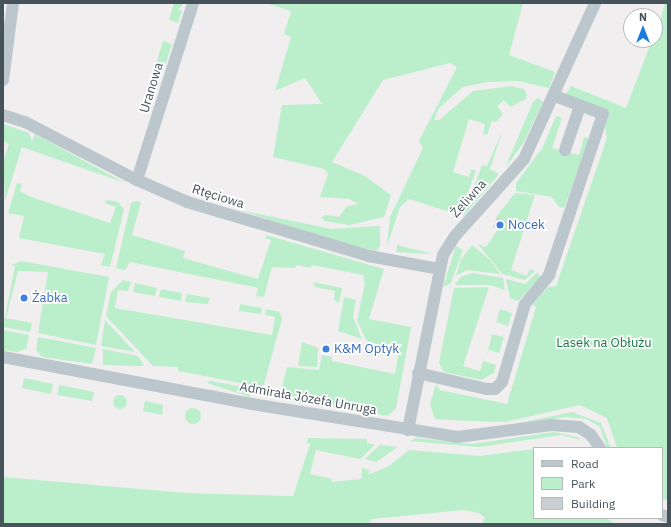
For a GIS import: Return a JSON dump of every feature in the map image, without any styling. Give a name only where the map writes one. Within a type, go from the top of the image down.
[{"type":"street","points":[[3,80],[13,3]]},
{"type":"street","name":"Uranowa","points":[[137,180],[193,3]]},
{"type":"street","name":"Żeliwna","points":[[408,430],[439,269],[455,236],[524,159],[555,96],[595,3]]},
{"type":"street","points":[[418,373],[487,390],[495,389],[502,382],[525,304],[549,275],[603,114],[555,96]]},
{"type":"street","points":[[565,150],[580,106]]},
{"type":"street","name":"Rtęciowa","points":[[3,115],[25,122],[137,180],[186,202],[324,244],[439,269]]},
{"type":"street","name":"Admirała Józefa Unruga","points":[[3,357],[408,430],[477,437],[565,425],[592,435],[599,447]]},
{"type":"green space","points":[[174,3],[184,3],[178,10],[182,11],[178,23],[169,20]]},
{"type":"green space","points":[[265,3],[523,3],[509,55],[555,72],[549,88],[518,81],[488,82],[463,87],[439,108],[434,120],[439,120],[473,91],[511,86],[524,89],[527,95],[526,99],[510,107],[504,100],[497,106],[503,114],[496,122],[492,121],[487,135],[483,134],[485,124],[469,119],[453,172],[469,177],[471,169],[476,171],[459,215],[409,199],[400,207],[387,246],[390,217],[423,148],[419,141],[457,67],[450,63],[383,80],[332,162],[365,176],[391,195],[384,217],[349,225],[324,221],[322,217],[325,215],[339,217],[347,206],[359,204],[349,199],[320,197],[328,174],[324,169],[273,157],[282,105],[322,104],[305,78],[275,91],[291,37],[284,34],[291,11]]},
{"type":"green space","name":"Lasek na Obłużu","points":[[665,3],[668,3],[668,500],[663,499],[663,447],[617,447],[607,418],[580,405],[505,422],[435,419],[430,404],[436,384],[440,390],[507,404],[536,307],[532,305],[548,287],[556,286],[607,138],[605,127],[610,113],[571,99],[566,94],[571,86],[626,108],[649,48],[663,48],[663,10]]},
{"type":"green space","points":[[163,41],[172,44],[165,66],[156,64]]},
{"type":"green space","points":[[538,98],[543,102],[524,142],[505,168],[533,102]]},
{"type":"green space","points":[[556,116],[562,118],[552,148],[579,155],[584,137],[590,139],[564,208],[559,207],[552,197],[516,191],[516,183],[543,147]]},
{"type":"green space","points":[[3,124],[29,133],[32,141],[35,134],[125,183],[22,147],[5,201],[3,162],[9,144],[3,141]]},
{"type":"green space","points":[[502,132],[490,169],[499,174],[463,217],[482,165],[487,166]]},
{"type":"green space","points":[[17,183],[22,184],[20,191],[31,197],[110,223],[116,207],[105,203],[106,200],[118,202],[124,210],[110,267],[101,265],[105,254],[19,238],[24,216],[8,213]]},
{"type":"green space","points":[[515,193],[535,195],[511,270],[527,276],[530,269],[535,271],[525,280],[502,274],[478,244],[486,247],[498,229],[503,230],[507,222],[496,217]]},
{"type":"green space","points":[[136,201],[141,202],[132,235],[185,251],[183,258],[258,279],[271,240],[265,238],[266,235],[384,269],[369,319],[411,327],[396,408],[388,416],[283,400],[280,396],[287,367],[319,370],[322,355],[332,357],[332,361],[395,374],[400,345],[390,343],[386,348],[366,340],[357,320],[365,284],[363,275],[312,265],[311,268],[297,265],[295,268],[272,267],[264,297],[256,296],[258,288],[130,262],[125,270],[116,268],[131,203]]},
{"type":"green space","points":[[239,210],[331,229],[380,226],[380,246],[376,251],[335,241]]},
{"type":"green space","points":[[397,245],[433,254],[396,252]]},
{"type":"green space","points":[[472,245],[490,260],[500,274],[467,270],[456,276],[461,259]]},
{"type":"green space","points":[[456,246],[463,250],[451,283],[443,287]]},
{"type":"green space","points":[[21,261],[109,277],[96,345],[38,333],[48,272],[18,271],[6,318],[32,323],[30,332],[3,327],[15,266],[11,265]]},
{"type":"green space","points":[[538,272],[540,278],[518,301],[510,298],[506,279],[525,284]]},
{"type":"green space","points":[[473,273],[503,278],[505,290],[490,285],[455,285],[460,277]]},
{"type":"green space","points":[[123,280],[131,282],[128,291],[118,290],[115,308],[272,335],[275,317],[265,315],[266,309],[280,312],[282,319],[264,384],[261,387],[178,371],[178,367],[153,366],[106,316],[111,292]]},
{"type":"green space","points":[[313,282],[342,288],[339,303],[334,300],[335,291],[315,287]]},
{"type":"green space","points":[[135,283],[157,288],[155,296],[133,292]]},
{"type":"green space","points":[[489,287],[463,366],[480,371],[483,361],[496,365],[494,373],[481,380],[444,372],[439,363],[454,288]]},
{"type":"green space","points":[[161,289],[182,293],[181,301],[159,297]]},
{"type":"green space","points":[[187,294],[210,298],[208,304],[185,302]]},
{"type":"green space","points":[[344,297],[356,300],[353,317],[362,339],[338,331]]},
{"type":"green space","points":[[240,304],[262,308],[261,314],[239,311]]},
{"type":"green space","points":[[500,309],[512,313],[508,326],[497,322],[495,326]]},
{"type":"green space","points":[[105,320],[135,352],[101,346]]},
{"type":"green space","points":[[3,330],[29,335],[26,349],[17,352],[3,350]]},
{"type":"green space","points":[[492,334],[504,337],[499,353],[489,350],[487,355]]},
{"type":"green space","points":[[38,337],[96,348],[92,364],[42,357],[36,350]]},
{"type":"green space","points":[[302,342],[318,348],[317,367],[298,366]]},
{"type":"green space","points":[[103,349],[138,356],[144,366],[103,365]]},
{"type":"green space","points":[[24,378],[53,384],[51,394],[22,388]]},
{"type":"green space","points":[[211,381],[248,388],[250,397],[207,383]]},
{"type":"green space","points":[[59,385],[94,392],[92,401],[57,395]]},
{"type":"green space","points":[[117,395],[123,395],[127,399],[127,405],[123,409],[117,409],[113,405],[113,399]]},
{"type":"green space","points":[[145,401],[163,405],[162,415],[143,411]]},
{"type":"green space","points":[[193,408],[200,413],[201,416],[196,423],[193,424],[186,419],[185,416],[190,409]]},
{"type":"green space","points":[[572,412],[601,423],[611,447],[607,447],[600,427],[586,419],[566,417],[505,426]]},
{"type":"green space","points":[[554,432],[577,437],[589,447],[580,440],[561,435],[479,447],[409,441],[417,438],[472,444]]},
{"type":"green space","points":[[308,438],[367,439],[367,443],[375,445],[360,459],[316,450],[310,474],[332,479],[331,482],[361,479],[362,468],[370,470],[368,475],[389,466],[409,450],[480,456],[533,449],[533,519],[608,519],[615,524],[482,524],[485,518],[479,513],[464,510],[372,519],[369,524],[3,524],[3,477],[186,493],[293,496],[310,444],[307,443]]},
{"type":"green space","points":[[380,445],[398,447],[376,462],[365,459]]},
{"type":"building","name":"Nocek","points":[[497,217],[507,222],[503,230],[493,227]]},
{"type":"place","name":"Nocek","points":[[500,225]]},
{"type":"place","name":"Żabka","points":[[24,298]]},
{"type":"place","name":"K&M Optyk","points":[[326,349]]}]
